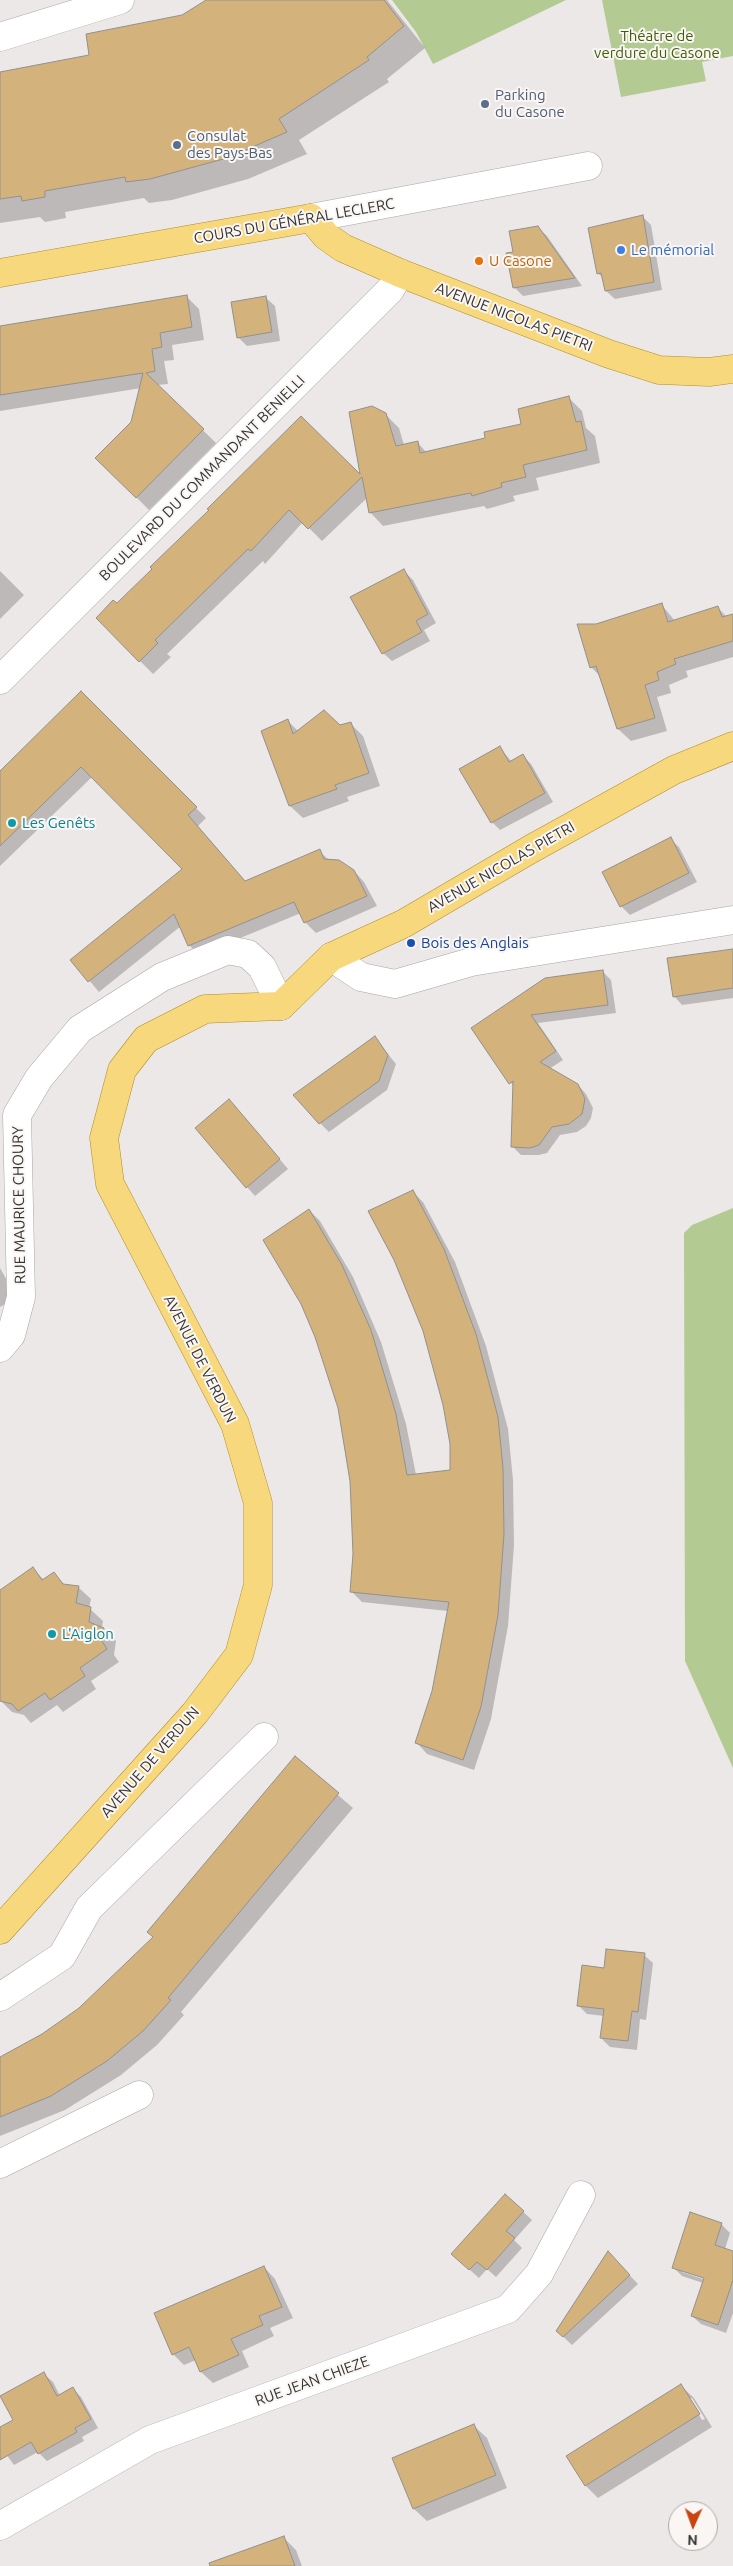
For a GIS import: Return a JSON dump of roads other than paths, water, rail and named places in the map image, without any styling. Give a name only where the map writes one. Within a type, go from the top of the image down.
[{"type":"main road","name":"COURS DU GÉNÉRAL LECLERC","points":[[0,272],[311,218]]},
{"type":"main road","name":"AVENUE NICOLAS PIETRI","points":[[311,218],[326,236],[343,248],[400,273],[609,354],[659,370],[709,372],[733,370]]},
{"type":"main road","name":"AVENUE NICOLAS PIETRI","points":[[281,1006],[332,957],[403,924],[530,849],[674,770],[733,746]]},
{"type":"main road","name":"AVENUE DE VERDUN","points":[[0,1930],[195,1714],[239,1655],[258,1585],[258,1503],[234,1424],[110,1184],[104,1138],[122,1070],[146,1039],[205,1009],[281,1006]]},
{"type":"street","points":[[0,37],[120,0]]},
{"type":"street","name":"COURS DU GÉNÉRAL LECLERC","points":[[311,218],[588,166]]},
{"type":"street","name":"BOULEVARD DU COMMANDANT BENIELLI","points":[[0,680],[383,297],[400,273]]},
{"type":"street","points":[[332,957],[360,977],[396,984],[471,962],[733,920]]},
{"type":"street","name":"RUE MAURICE CHOURY","points":[[0,1348],[11,1335],[21,1297],[17,1114],[39,1078],[80,1029],[162,977],[228,950],[248,954],[262,967],[281,1006]]},
{"type":"street","points":[[0,1997],[62,1956],[89,1908],[264,1737]]},
{"type":"street","points":[[0,2164],[139,2095]]},
{"type":"street","name":"RUE JEAN CHIEZE","points":[[0,2526],[150,2440],[508,2309],[539,2274],[581,2196]]},
{"type":"place","name":"Parking du Casone","points":[[485,104]]},
{"type":"place","name":"Consulat des Pays-Bas","points":[[177,145]]},
{"type":"place","name":"Le mémorial","points":[[621,250]]},
{"type":"place","name":"U Casone","points":[[479,261]]},
{"type":"place","name":"Les Genêts","points":[[12,823]]},
{"type":"place","name":"Bois des Anglais","points":[[411,943]]},
{"type":"place","name":"L'Aiglon","points":[[52,1634]]},
{"type":"park label","name":"Théatre de verdure du Casone","points":[[657,44]]}]
